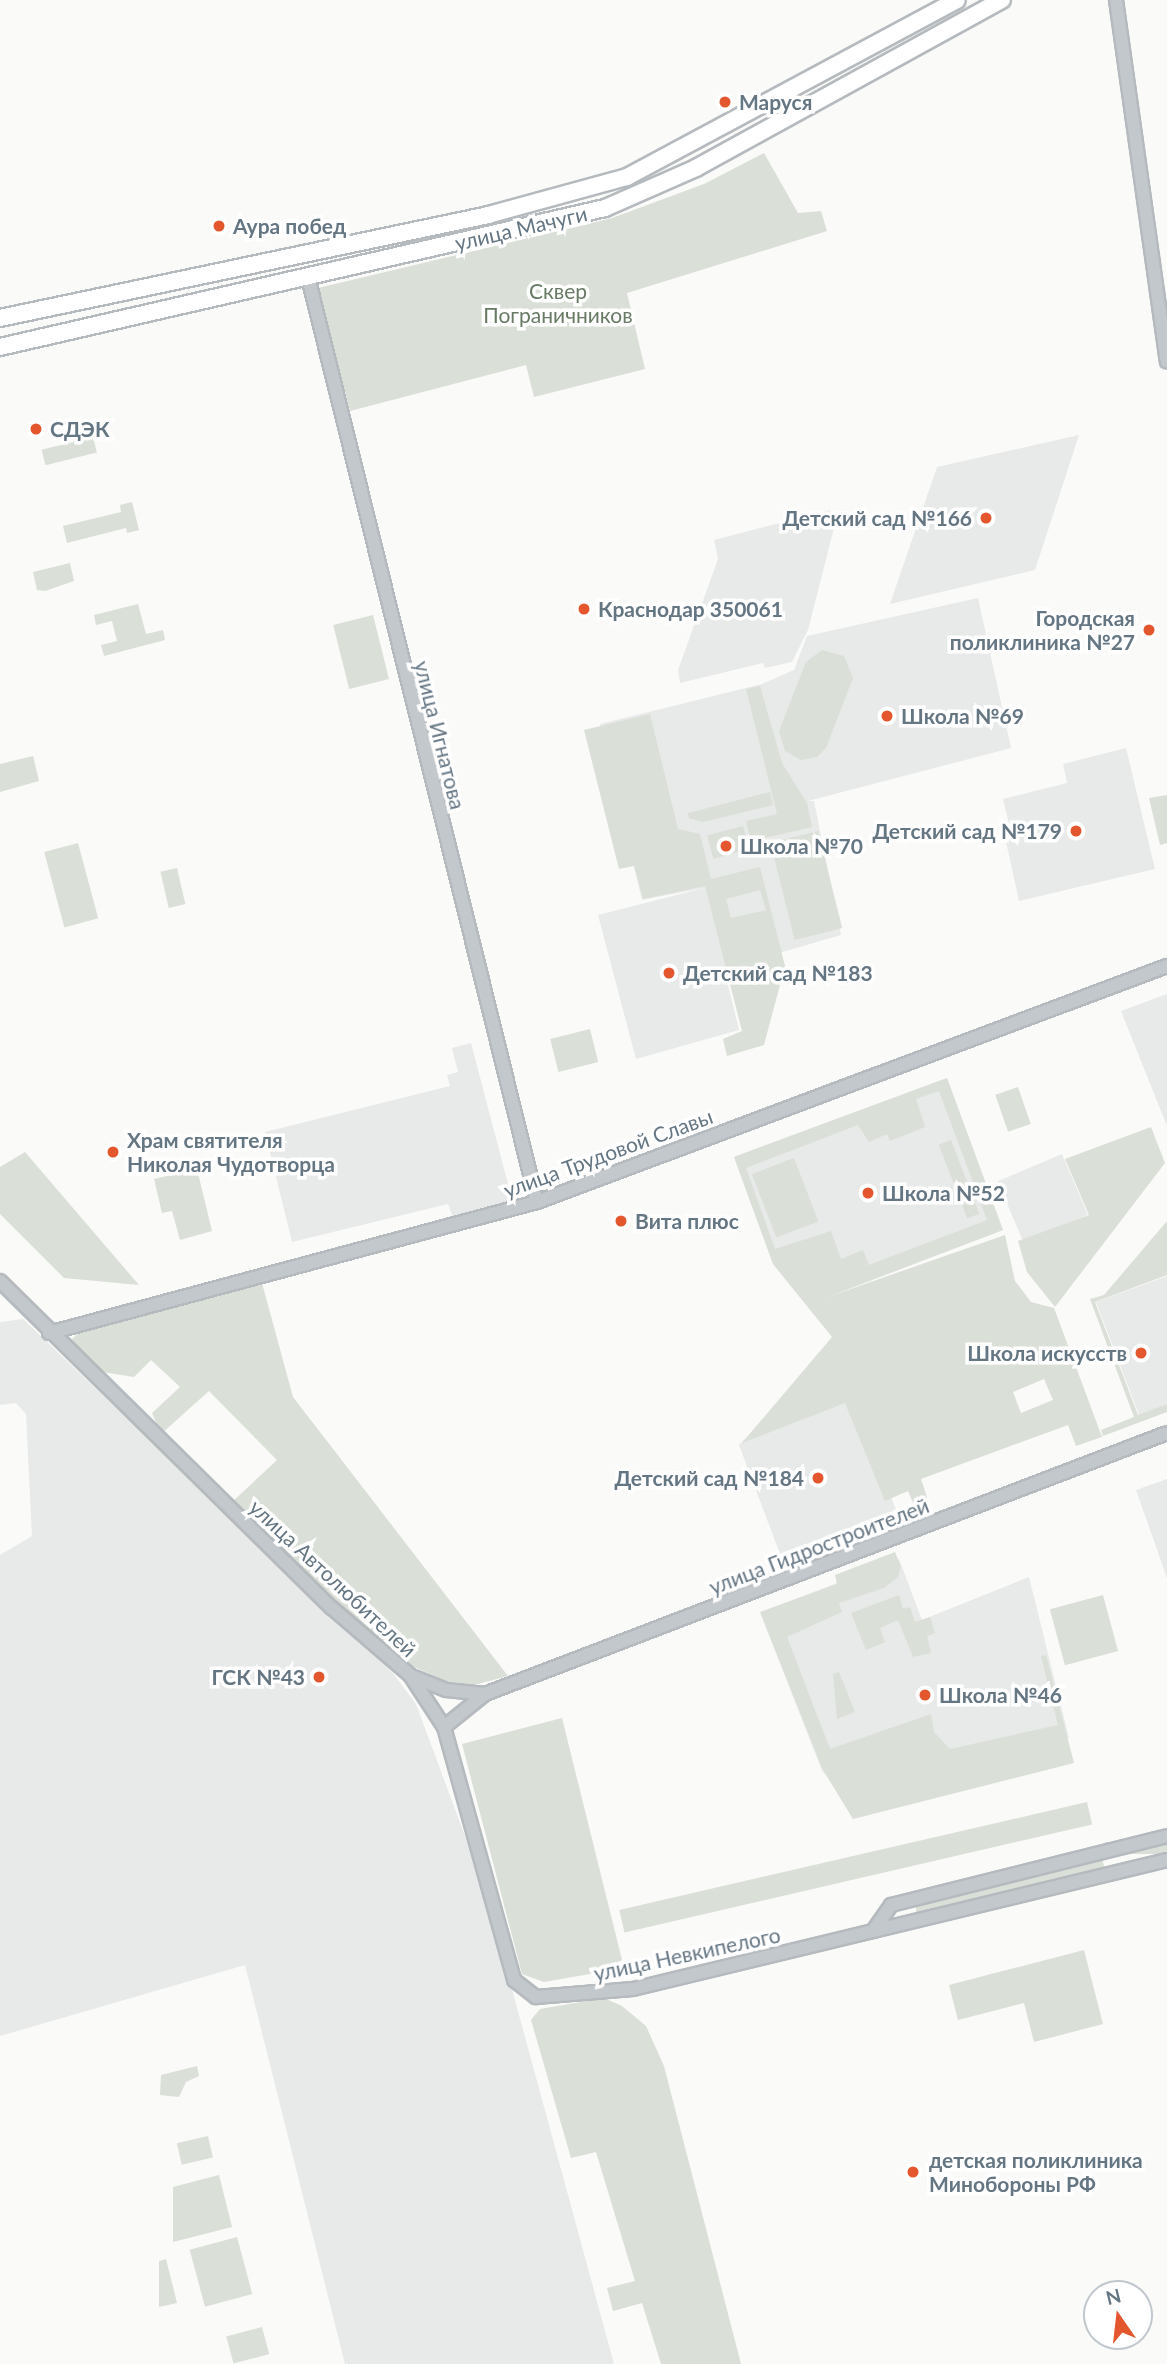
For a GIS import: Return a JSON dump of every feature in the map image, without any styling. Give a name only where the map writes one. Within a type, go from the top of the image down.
[{"type":"main road","name":"улица Мачуги","points":[[0,318],[488,215],[627,177],[957,0]]},
{"type":"main road","name":"улица Мачуги","points":[[0,347],[580,215],[650,192],[1002,0]]},
{"type":"street","points":[[1116,0],[1167,360]]},
{"type":"street","name":"улица Игнатова","points":[[308,277],[537,1202]]},
{"type":"street","name":"улица Трудовой Славы","points":[[49,1333],[537,1202],[1167,966]]},
{"type":"street","name":"улица Автолюбителей","points":[[0,1281],[49,1333],[331,1608],[410,1675],[444,1727],[514,1980]]},
{"type":"street","name":"улица Гидростроителей","points":[[444,1727],[485,1694],[1167,1433]]},
{"type":"street","name":"улица Гидростроителей","points":[[410,1675],[447,1690],[485,1694]]},
{"type":"street","points":[[873,1931],[891,1905],[1167,1836]]},
{"type":"street","name":"улица Невкипелого","points":[[514,1980],[536,1997],[634,1989],[1167,1860]]},
{"type":"street","points":[[915,1899],[911,1908],[920,1920]]},
{"type":"shaded area","name":"Детский сад №166","points":[[1079,435],[1035,570],[890,604],[937,467]]},
{"type":"shaded area","points":[[830,510],[834,528],[808,630],[792,662],[765,668],[763,663],[680,683],[678,670],[718,559],[714,540]]},
{"type":"shaded area","points":[[978,598],[1011,748],[808,801],[814,801],[841,935],[724,969],[739,1030],[636,1059],[598,915],[704,888],[642,900],[600,724],[762,684],[794,670],[807,636]]},
{"type":"shaded area","name":"Детский сад №179","points":[[1126,748],[1155,869],[1019,901],[1005,837],[1009,824],[1003,799],[1067,783],[1063,764]]},
{"type":"shaded area","points":[[1167,994],[1167,1126],[1121,1011]]},
{"type":"shaded area","points":[[471,1043],[513,1203],[453,1218],[448,1204],[292,1242],[265,1132],[450,1086],[447,1075],[458,1072],[452,1048]]},
{"type":"shaded area","name":"Школа №52","points":[[947,1078],[1003,1230],[807,1305],[773,1264],[734,1157]]},
{"type":"shaded area","points":[[1062,1154],[1088,1215],[1023,1242],[998,1181]]},
{"type":"shaded area","name":"Школа искусств","points":[[1167,1276],[1167,1404],[1139,1415],[1096,1302]]},
{"type":"shaded area","points":[[23,1319],[392,1672],[416,1704],[485,1890],[614,2364],[345,2364],[245,1965],[0,2036],[0,1555],[32,1536],[26,1414],[16,1403],[0,1405],[0,1322]]},
{"type":"shaded area","name":"Детский сад №184","points":[[846,1371],[896,1510],[780,1554],[739,1445],[789,1393]]},
{"type":"shaded area","points":[[1167,1479],[1167,1578],[1136,1490]]},
{"type":"shaded area","name":"Школа №46","points":[[899,1559],[922,1620],[1029,1577],[1069,1738],[846,1794],[822,1771],[763,1620],[770,1617],[767,1610]]},
{"type":"green space","name":"Сквер Пограничников","points":[[764,153],[798,213],[821,211],[827,231],[627,293],[645,369],[534,397],[526,365],[350,411],[318,288],[612,218],[704,184]]},
{"type":"green space","points":[[93,437],[97,453],[45,465],[42,450]]},
{"type":"green space","points":[[132,502],[139,530],[127,533],[126,528],[67,543],[63,526],[121,512],[120,505]]},
{"type":"green space","points":[[70,563],[74,581],[45,591],[37,590],[33,572]]},
{"type":"green space","points":[[138,604],[146,634],[163,630],[165,640],[104,656],[101,645],[117,641],[112,621],[96,625],[94,615]]},
{"type":"green space","points":[[373,615],[389,679],[349,689],[333,625]]},
{"type":"green space","points":[[822,650],[844,656],[853,678],[826,748],[817,757],[801,760],[785,751],[779,731],[806,662]]},
{"type":"green space","points":[[760,686],[782,763],[807,803],[812,827],[751,841],[746,821],[777,814],[746,689]]},
{"type":"green space","points":[[650,714],[678,829],[700,834],[711,879],[760,867],[785,966],[764,1045],[727,1056],[723,1039],[742,1031],[705,886],[643,899],[634,866],[619,869],[584,730]],"holes":[[[760,890],[766,910],[731,918],[726,899]]]},
{"type":"green space","points":[[33,756],[39,781],[0,792],[0,764]]},
{"type":"green space","points":[[770,792],[773,805],[703,822],[689,818],[688,813]]},
{"type":"green space","points":[[1167,795],[1167,843],[1160,845],[1149,798]]},
{"type":"green space","points":[[743,826],[749,849],[713,859],[707,836]]},
{"type":"green space","points":[[818,831],[842,928],[795,940],[770,843]]},
{"type":"green space","points":[[78,843],[98,918],[64,927],[44,852]]},
{"type":"green space","points":[[177,868],[185,904],[169,908],[160,872]]},
{"type":"green space","points":[[590,1029],[598,1062],[558,1072],[550,1039]]},
{"type":"green space","points":[[947,1078],[1003,1230],[822,1299],[1005,1235],[1015,1281],[1031,1302],[1054,1308],[1102,1437],[1076,1446],[1068,1425],[921,1479],[929,1503],[915,1508],[908,1491],[885,1501],[845,1403],[742,1443],[832,1337],[773,1264],[734,1157]],"holes":[[[939,1091],[987,1220],[869,1265],[863,1250],[841,1259],[831,1231],[775,1249],[746,1168],[858,1125],[869,1142],[887,1134],[890,1141],[925,1127],[916,1099]],[[1044,1379],[1053,1400],[1021,1413],[1013,1392]]]},
{"type":"green space","points":[[1018,1087],[1031,1124],[1008,1132],[995,1095]]},
{"type":"green space","points":[[1151,1127],[1165,1163],[1055,1307],[1027,1272],[1018,1241],[1089,1215],[1065,1159]]},
{"type":"green space","points":[[951,1140],[979,1214],[967,1218],[939,1145]]},
{"type":"green space","points":[[25,1152],[139,1285],[64,1278],[0,1214],[0,1167]]},
{"type":"green space","points":[[794,1158],[818,1221],[776,1238],[752,1174]]},
{"type":"green space","points":[[197,1169],[212,1231],[180,1240],[172,1211],[162,1213],[154,1179]]},
{"type":"green space","points":[[1167,1221],[1167,1275],[1095,1302],[1138,1415],[1167,1404],[1167,1412],[1103,1436],[1101,1430],[1134,1417],[1090,1299],[1104,1295]]},
{"type":"green space","points":[[262,1283],[293,1397],[508,1676],[474,1685],[445,1681],[391,1656],[231,1503],[277,1460],[209,1391],[161,1434],[152,1413],[180,1387],[151,1360],[134,1377],[96,1371],[73,1348],[72,1339],[85,1327]]},
{"type":"green space","points":[[895,1552],[901,1567],[898,1577],[884,1588],[839,1603],[842,1612],[787,1637],[830,1749],[931,1714],[934,1732],[950,1749],[1058,1725],[1041,1656],[1046,1655],[1074,1763],[853,1819],[823,1770],[760,1612],[837,1584],[835,1575]]},
{"type":"green space","points":[[899,1595],[903,1609],[910,1607],[915,1622],[930,1617],[935,1633],[927,1636],[931,1653],[913,1657],[898,1620],[880,1628],[885,1642],[866,1650],[851,1613]]},
{"type":"green space","points":[[1103,1595],[1118,1651],[1065,1665],[1050,1609]]},
{"type":"green space","points":[[839,1672],[855,1712],[837,1719],[833,1674]]},
{"type":"green space","points":[[562,1718],[622,1960],[607,1971],[544,1982],[522,1974],[462,1744]]},
{"type":"green space","points":[[1087,1802],[1092,1824],[624,1932],[619,1910]]},
{"type":"green space","points":[[1105,1842],[1167,1842],[1167,1854],[1105,1854]]},
{"type":"green space","points":[[1102,1858],[1105,1870],[916,1915],[916,1904]]},
{"type":"green space","points":[[1084,1950],[1103,2024],[1034,2042],[1024,2003],[958,2020],[949,1985]]},
{"type":"green space","points":[[604,1998],[622,2006],[646,2026],[664,2066],[741,2364],[661,2364],[642,2303],[613,2311],[607,2288],[635,2281],[596,2152],[571,2158],[531,2020],[540,2009]]},
{"type":"green space","points":[[197,2066],[199,2076],[186,2082],[179,2097],[160,2095],[161,2075]]},
{"type":"green space","points":[[208,2136],[213,2157],[182,2165],[177,2143]]},
{"type":"green space","points":[[219,2175],[232,2227],[173,2242],[173,2187]]},
{"type":"green space","points":[[237,2237],[252,2294],[205,2307],[190,2250]]},
{"type":"green space","points":[[166,2259],[177,2303],[159,2307],[159,2261]]},
{"type":"green space","points":[[262,2327],[269,2354],[234,2364],[226,2337]]},
{"type":"place","name":"Маруся","points":[[725,102]]},
{"type":"place","name":"Аура побед","points":[[219,226]]},
{"type":"place","name":"СДЭК","points":[[36,429]]},
{"type":"place","name":"Детский сад №166","points":[[986,518]]},
{"type":"place","name":"Краснодар 350061","points":[[584,609]]},
{"type":"place","name":"Городская поликлиника №27","points":[[1149,630]]},
{"type":"place","name":"Школа №69","points":[[887,716]]},
{"type":"place","name":"Детский сад №179","points":[[1076,831]]},
{"type":"place","name":"Школа №70","points":[[726,846]]},
{"type":"place","name":"Детский сад №183","points":[[669,973]]},
{"type":"place","name":"Храм святителя Николая Чудотворца","points":[[113,1152]]},
{"type":"place","name":"Школа №52","points":[[868,1193]]},
{"type":"place","name":"Вита плюс","points":[[621,1221]]},
{"type":"place","name":"Школа искусств","points":[[1141,1353]]},
{"type":"place","name":"Детский сад №184","points":[[818,1478]]},
{"type":"place","name":"ГСК №43","points":[[319,1677]]},
{"type":"place","name":"Школа №46","points":[[925,1695]]},
{"type":"place","name":"детская поликлиника Минобороны РФ","points":[[913,2172]]}]
